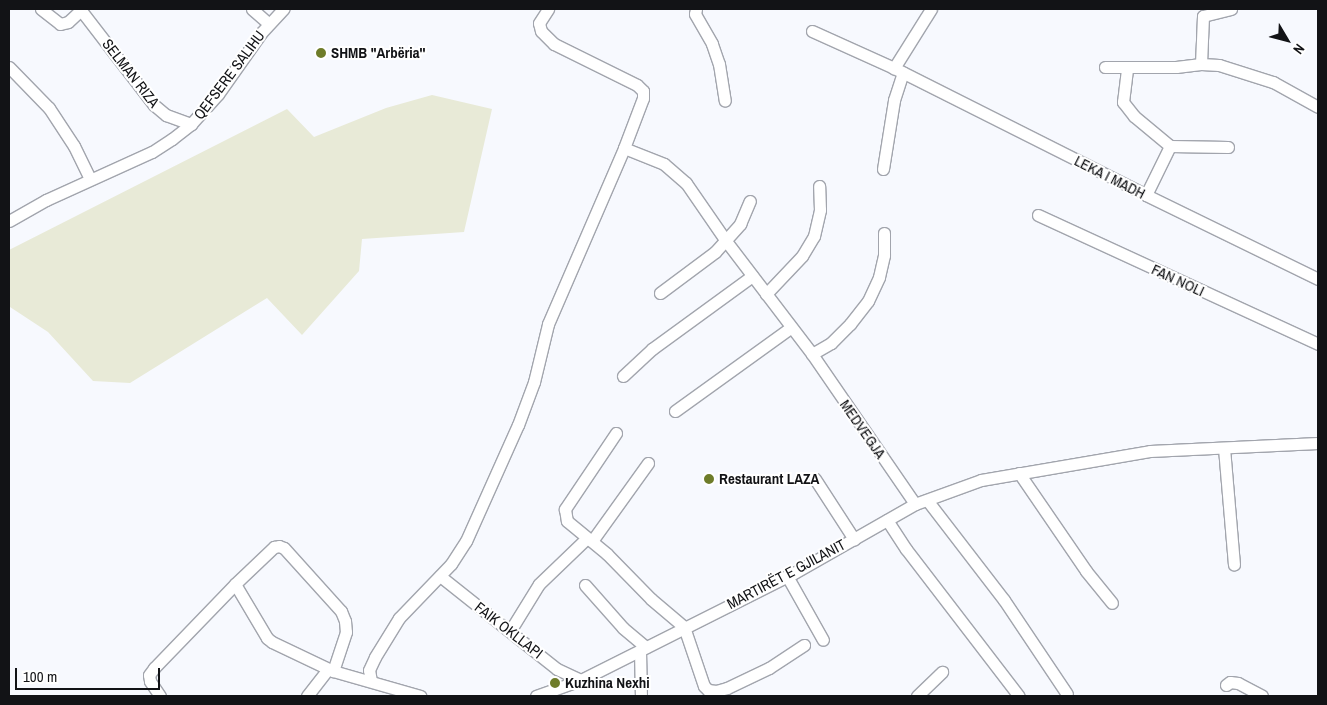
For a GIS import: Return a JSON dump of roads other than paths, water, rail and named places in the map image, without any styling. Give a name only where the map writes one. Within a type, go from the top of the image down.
[{"type":"street","points":[[41,9],[60,24],[68,22],[81,9]]},
{"type":"street","name":"SELMAN RIZA","points":[[81,9],[154,104],[166,115],[191,124]]},
{"type":"street","name":"QEFSERE SALIHU","points":[[9,221],[46,200],[152,152],[191,124],[218,94],[268,23],[252,9]]},
{"type":"street","points":[[268,23],[283,9]]},
{"type":"street","points":[[370,681],[369,670],[384,640],[399,618],[440,576],[466,541],[518,425],[534,382],[548,324],[624,148],[643,98],[643,91],[637,85],[554,44],[541,31],[538,23],[548,9]]},
{"type":"street","points":[[696,9],[695,14],[717,57],[725,100]]},
{"type":"street","points":[[883,170],[898,70],[931,9]]},
{"type":"street","points":[[1201,64],[1202,16],[1231,9]]},
{"type":"street","name":"LEKA I MADH","points":[[812,31],[898,70],[1318,279]]},
{"type":"street","points":[[1105,67],[1219,65],[1273,82],[1318,107]]},
{"type":"street","points":[[9,67],[49,108],[74,146],[90,179]]},
{"type":"street","points":[[1127,67],[1124,102],[1134,116],[1170,146],[1228,147]]},
{"type":"street","points":[[1146,195],[1170,146]]},
{"type":"street","name":"MEDVEGJA","points":[[624,148],[664,164],[686,184],[790,328],[812,354],[915,504]]},
{"type":"street","points":[[766,294],[802,256],[814,236],[820,210],[820,186]]},
{"type":"street","points":[[660,293],[715,252],[726,241],[740,224],[750,201]]},
{"type":"street","name":"FAN NOLI","points":[[1038,214],[1318,344]]},
{"type":"street","points":[[812,354],[837,336],[868,301],[878,277],[884,255],[884,233]]},
{"type":"street","points":[[623,376],[652,349],[752,276]]},
{"type":"street","points":[[675,411],[790,328]]},
{"type":"street","points":[[616,433],[565,508],[567,522],[589,539],[650,599],[684,627],[700,675],[708,690],[727,688],[769,668],[804,646]]},
{"type":"street","name":"MARTIRËT E GJILANIT","points":[[536,696],[581,680],[788,576],[915,504],[981,480],[1150,451],[1318,443]]},
{"type":"street","points":[[1224,448],[1234,565]]},
{"type":"street","points":[[510,631],[539,584],[589,539],[648,463]]},
{"type":"street","points":[[1019,473],[1086,571],[1112,603]]},
{"type":"street","points":[[814,479],[854,539]]},
{"type":"street","points":[[927,500],[1004,600],[1067,694]]},
{"type":"street","points":[[887,520],[906,549],[1019,696]]},
{"type":"street","points":[[160,696],[150,680],[150,675],[154,668],[235,584],[274,547],[284,548],[341,611],[345,621],[346,632],[330,670],[307,696]]},
{"type":"street","name":"FAIK OKLLAPI","points":[[440,576],[558,669],[581,680]]},
{"type":"street","points":[[788,576],[823,640]]},
{"type":"street","points":[[235,584],[272,642],[330,670],[418,696]]},
{"type":"street","points":[[585,585],[643,648],[641,696]]},
{"type":"street","points":[[917,696],[942,672]]},
{"type":"street","points":[[1226,686],[1230,682],[1238,683],[1262,696]]},
{"type":"place","name":"SHMB ''Arbëria''","points":[[321,53]]},
{"type":"place","name":"Restaurant LAZA","points":[[709,479]]},
{"type":"place","name":"Kuzhina Nexhi","points":[[555,683]]}]
